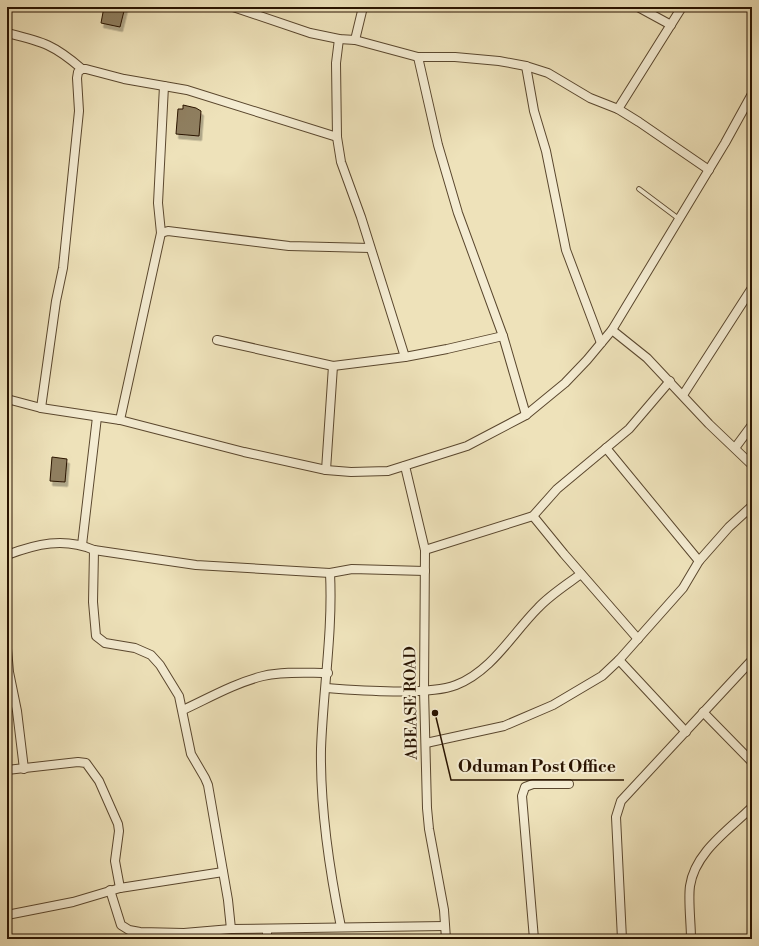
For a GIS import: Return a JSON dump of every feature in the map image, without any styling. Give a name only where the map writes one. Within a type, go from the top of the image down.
[{"type":"street","points":[[233,7],[310,33],[339,39],[355,40],[418,57],[455,57],[499,61],[526,66],[548,74],[590,98],[618,109],[673,144],[709,170]]},
{"type":"street","points":[[355,40],[363,7]]},
{"type":"street","points":[[638,7],[671,25]]},
{"type":"street","points":[[618,109],[682,7]]},
{"type":"street","points":[[7,33],[50,45],[82,69],[210,96],[337,138]]},
{"type":"street","points":[[339,39],[336,63],[337,138],[341,162],[361,217],[405,357]]},
{"type":"street","points":[[418,57],[438,145],[454,198],[503,336],[526,415]]},
{"type":"street","points":[[526,66],[534,111],[546,151],[566,250],[601,343]]},
{"type":"street","points":[[41,408],[56,301],[63,268],[79,111],[77,78],[78,72],[82,69]]},
{"type":"street","points":[[120,420],[161,233],[158,203],[164,86]]},
{"type":"street","points":[[7,399],[41,408],[120,420],[236,450],[326,470],[367,472],[388,471],[467,446],[526,415],[565,383],[588,360],[612,330],[709,170],[752,94]]},
{"type":"street","points":[[161,233],[168,231],[303,247],[370,248]]},
{"type":"street","points":[[683,395],[752,288]]},
{"type":"street","points":[[612,330],[647,358],[715,430],[752,465]]},
{"type":"street","points":[[217,340],[333,366],[405,357],[503,336]]},
{"type":"street","points":[[326,470],[333,366]]},
{"type":"street","points":[[425,550],[533,516],[557,489],[629,429],[670,381]]},
{"type":"street","points":[[82,544],[97,417]]},
{"type":"street","points":[[735,448],[752,425]]},
{"type":"street","points":[[606,448],[699,561]]},
{"type":"street","name":"ABEASE ROAD","points":[[405,466],[425,550],[424,690],[429,829],[446,939]]},
{"type":"street","points":[[426,743],[494,729],[515,722],[553,705],[592,683],[619,660],[638,639],[683,588],[699,561],[729,527],[752,506]]},
{"type":"street","points":[[533,516],[638,639]]},
{"type":"street","points":[[7,555],[42,544],[66,542],[82,544],[94,550],[196,565],[330,573],[352,569],[425,571]]},
{"type":"street","points":[[94,550],[93,602],[96,636],[105,643],[135,648],[151,656],[160,665],[177,692],[183,710],[191,754],[208,785],[231,929]]},
{"type":"street","points":[[330,573],[331,608],[328,673],[321,748],[323,816],[341,927]]},
{"type":"street","points":[[326,688],[424,690],[448,688],[473,676],[502,649],[537,609],[581,574]]},
{"type":"street","points":[[7,649],[9,672],[17,711],[24,769]]},
{"type":"street","points":[[619,660],[686,732]]},
{"type":"street","points":[[622,939],[616,817],[618,807],[621,801],[752,660]]},
{"type":"street","points":[[183,710],[228,689],[264,676],[328,673]]},
{"type":"street","points":[[703,712],[752,762]]},
{"type":"street","points":[[7,770],[78,762],[86,763],[93,770],[105,791],[118,824],[119,831],[115,861],[120,888]]},
{"type":"street","points":[[534,939],[522,796],[525,787],[533,784],[569,784]]},
{"type":"street","points":[[691,939],[689,888],[693,870],[704,854],[752,807]]},
{"type":"street","points":[[7,915],[73,902],[120,888],[223,872]]},
{"type":"street","points":[[110,890],[121,925],[129,930],[140,932],[184,932],[231,929],[445,926]]},
{"type":"street","points":[[267,929],[267,939]]},
{"type":"lane","points":[[639,189],[679,220]]},
{"type":"building","points":[[104,7],[125,7],[120,27],[101,23]]},
{"type":"building","points":[[183,105],[196,108],[201,111],[199,136],[176,134],[178,109],[183,109]]},
{"type":"building","points":[[52,457],[67,459],[65,482],[50,481]]},
{"type":"place","name":"Oduman Post Office","points":[[435,713]]}]
